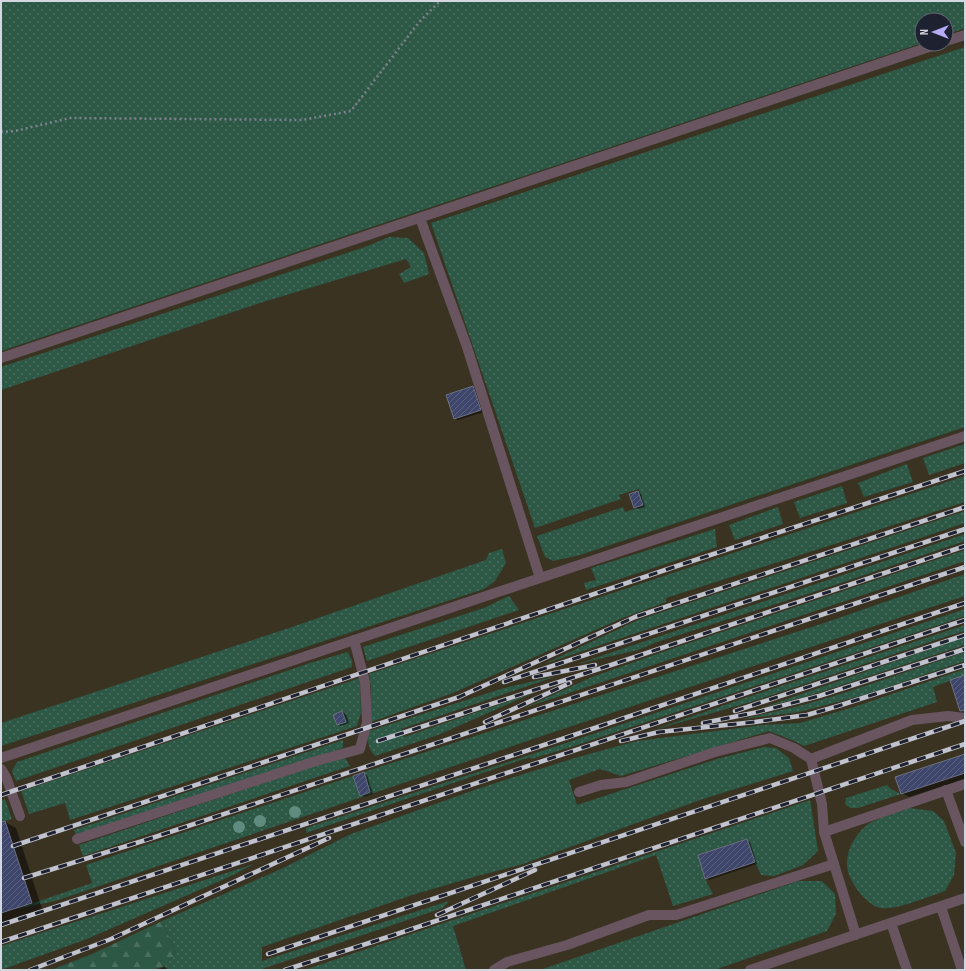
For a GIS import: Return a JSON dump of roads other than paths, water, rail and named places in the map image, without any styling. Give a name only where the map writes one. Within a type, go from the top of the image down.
[{"type":"lane","points":[[954,38],[965,35]]},
{"type":"lane","points":[[1,358],[914,52]]},
{"type":"lane","points":[[420,218],[467,347],[540,578]]},
{"type":"lane","points":[[1,758],[965,436]]},
{"type":"lane","points":[[77,839],[360,749],[366,722],[365,688],[354,640]]},
{"type":"lane","points":[[811,759],[912,720],[948,716],[965,718]]},
{"type":"lane","points":[[579,792],[601,785],[626,782],[716,752],[770,738],[794,748],[811,759],[822,804],[824,832],[856,935]]},
{"type":"lane","points":[[1,769],[6,778],[20,816]]},
{"type":"lane","points":[[824,832],[965,784]]},
{"type":"lane","points":[[946,790],[965,842]]},
{"type":"lane","points":[[494,970],[507,962],[567,945],[649,915],[676,915],[834,864]]},
{"type":"lane","points":[[750,970],[965,898]]},
{"type":"lane","points":[[941,907],[962,970]]},
{"type":"lane","points":[[891,924],[907,970]]},
{"type":"railway","points":[[1,795],[674,567],[965,471]]},
{"type":"railway","points":[[13,846],[459,697],[635,617],[965,507]]},
{"type":"railway","points":[[504,682],[965,529]]},
{"type":"railway","points":[[378,741],[611,665],[965,546]]},
{"type":"railway","points":[[24,878],[149,839],[965,567]]},
{"type":"railway","points":[[1,925],[571,736],[965,603]]},
{"type":"railway","points":[[1,942],[965,620]]},
{"type":"railway","points":[[735,711],[965,635]]},
{"type":"railway","points":[[703,723],[758,712],[819,696],[965,649]]},
{"type":"railway","points":[[534,677],[595,665]]},
{"type":"railway","points":[[621,741],[659,732],[807,715],[965,665]]},
{"type":"railway","points":[[485,722],[570,683]]},
{"type":"railway","points":[[268,954],[965,721]]},
{"type":"railway","points":[[285,970],[965,744]]},
{"type":"railway","points":[[30,970],[111,939],[329,838]]},
{"type":"railway","points":[[437,915],[535,870]]}]
